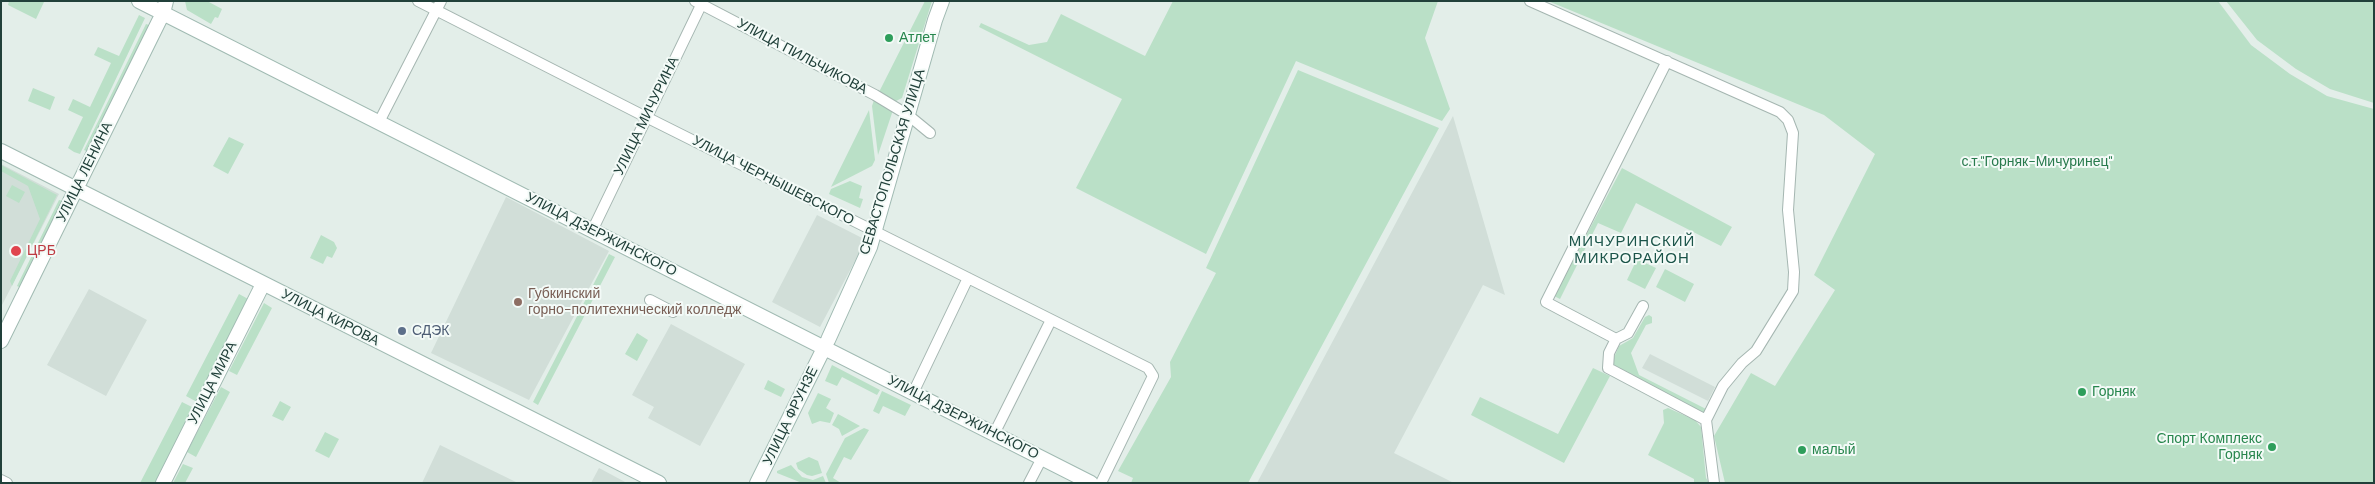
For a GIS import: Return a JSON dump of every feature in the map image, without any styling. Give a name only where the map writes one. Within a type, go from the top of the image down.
[{"type":"main road","name":"УЛИЦА ДЗЕРЖИНСКОГО","points":[[139,1],[164,7],[379,122],[1091,483]]},
{"type":"main road","name":"СЕВАСТОПОЛЬСКАЯ УЛИЦА","points":[[824,348],[870,247],[942,1]]},
{"type":"main road","name":"УЛИЦА ЛЕНИНА","points":[[1,341],[77,190],[164,7]]},
{"type":"main road","name":"УЛИЦА КИРОВА","points":[[1,151],[658,483]]},
{"type":"main road","name":"УЛИЦА МИРА","points":[[163,483],[263,284]]},
{"type":"main road","name":"УЛИЦА ФРУНЗЕ","points":[[757,483],[824,348]]},
{"type":"street","name":"УЛИЦА ЧЕРНЫШЕВСКОГО","points":[[418,1],[438,6],[646,117],[1148,368],[1153,376],[1101,483]]},
{"type":"street","points":[[1530,1],[1780,112],[1788,120],[1793,133],[1788,210],[1794,272],[1793,291],[1756,351],[1742,363],[1723,386],[1706,420],[1714,483]]},
{"type":"street","name":"УЛИЦА ПИЛЬЧИКОВА","points":[[700,2],[908,114],[930,133]]},
{"type":"street","name":"УЛИЦА МИЧУРИНА","points":[[592,231],[700,2]]},
{"type":"street","points":[[379,122],[438,6]]},
{"type":"street","points":[[1616,339],[1546,302],[1667,61]]},
{"type":"street","points":[[913,393],[968,278]]},
{"type":"street","points":[[650,300],[673,312]]},
{"type":"street","points":[[1643,306],[1628,333],[1616,339],[1610,353],[1608,368],[1706,420]]},
{"type":"street","points":[[994,434],[1051,320]]},
{"type":"street","points":[[1030,483],[1042,458]]},
{"type":"street","points":[[1,480],[7,483]]},
{"type":"shaded area","points":[[1453,116],[1505,295],[1483,285],[1394,453],[1454,483],[1257,483]]},
{"type":"shaded area","name":"ЦРБ","points":[[1,164],[59,194],[1,307]]},
{"type":"shaded area","name":"Губкинский горно-политехнический колледж","points":[[506,197],[609,251],[529,400],[431,353]]},
{"type":"shaded area","points":[[817,215],[866,240],[820,327],[772,302]]},
{"type":"shaded area","points":[[89,289],[147,320],[106,396],[47,365]]},
{"type":"shaded area","points":[[671,324],[745,364],[700,446],[648,418],[654,407],[632,395]]},
{"type":"shaded area","points":[[1650,354],[1715,387],[1708,401],[1642,368]]},
{"type":"shaded area","points":[[440,445],[518,483],[422,483]]},
{"type":"shaded area","points":[[599,468],[627,483],[591,483]]},
{"type":"green space","points":[[9,1],[44,2],[36,19],[8,5]]},
{"type":"green space","points":[[185,1],[207,1],[222,9],[218,18],[215,17],[211,24],[187,10]]},
{"type":"green space","points":[[925,1],[932,1],[902,98],[894,102],[878,94]]},
{"type":"green space","points":[[1173,1],[1438,1],[1425,38],[1450,109],[1442,121],[1296,61],[1206,254],[1076,188],[1122,99],[979,27],[981,23],[1029,45],[1047,42],[1061,14],[1145,56]]},
{"type":"green space","name":"с.т.\"Горняк-Мичуринец\"","points":[[1548,1],[2218,1],[2251,45],[2290,74],[2327,96],[2374,109],[2374,483],[1725,483],[1714,436],[1751,373],[1775,386],[1835,290],[1814,275],[1875,154],[1824,115]]},
{"type":"green space","points":[[2226,1],[2374,1],[2374,103],[2330,89],[2296,69],[2257,40]]},
{"type":"green space","points":[[139,15],[145,18],[80,154],[74,152],[68,148],[83,117],[68,110],[73,99],[90,107],[111,63],[94,55],[98,47],[119,56]]},
{"type":"green space","points":[[146,24],[149,25],[88,152],[84,150]]},
{"type":"green space","points":[[1298,70],[1439,128],[1248,483],[1131,483],[1133,478],[1118,471],[1171,377],[1170,362],[1216,273],[1206,268]]},
{"type":"green space","points":[[33,88],[55,97],[50,110],[28,101]]},
{"type":"green space","points":[[874,100],[893,110],[878,155],[872,106]]},
{"type":"green space","points":[[869,110],[875,160],[872,166],[831,187]]},
{"type":"green space","points":[[229,137],[244,144],[228,174],[213,166]]},
{"type":"green space","points":[[1,165],[57,195],[12,286],[10,281],[40,219],[28,186],[1,171]]},
{"type":"green space","points":[[1622,168],[1732,227],[1721,246],[1636,203],[1621,233],[1598,223],[1560,299],[1554,296]]},
{"type":"green space","points":[[850,181],[862,186],[859,198],[863,199],[860,208],[829,194],[831,189]]},
{"type":"green space","points":[[12,185],[25,192],[19,203],[6,196]]},
{"type":"green space","points":[[59,200],[63,201],[21,288],[17,286]]},
{"type":"green space","points":[[321,235],[334,242],[337,248],[332,258],[327,256],[323,264],[310,258]]},
{"type":"green space","points":[[609,254],[615,257],[538,405],[533,402]]},
{"type":"green space","points":[[1637,259],[1656,268],[1645,289],[1627,280]]},
{"type":"green space","points":[[1665,269],[1694,284],[1685,302],[1656,287]]},
{"type":"green space","points":[[239,294],[250,300],[197,402],[186,396]]},
{"type":"green space","points":[[264,303],[272,308],[237,375],[229,371]]},
{"type":"green space","points":[[1649,315],[1652,317],[1652,323],[1646,325],[1631,353],[1639,375],[1706,409],[1704,415],[1613,366],[1612,362],[1619,346],[1633,338],[1645,317]]},
{"type":"green space","points":[[637,333],[648,340],[637,361],[625,354]]},
{"type":"green space","points":[[832,365],[880,390],[877,395],[842,377],[837,386],[825,381]]},
{"type":"green space","points":[[1593,368],[1610,376],[1564,463],[1471,415],[1480,397],[1558,434]]},
{"type":"green space","points":[[768,380],[785,389],[781,397],[764,389]]},
{"type":"green space","points":[[221,387],[230,392],[196,457],[187,452]]},
{"type":"green space","points":[[882,391],[911,405],[905,416],[883,406],[879,414],[873,411]]},
{"type":"green space","points":[[818,393],[831,399],[826,408],[834,413],[830,423],[820,421],[812,424],[808,413]]},
{"type":"green space","points":[[280,401],[291,407],[283,421],[272,416]]},
{"type":"green space","points":[[182,402],[194,408],[155,483],[140,483]]},
{"type":"green space","points":[[1668,408],[1695,420],[1701,427],[1706,478],[1709,483],[1694,483],[1694,479],[1648,455],[1664,423],[1663,410]]},
{"type":"green space","points":[[838,414],[860,426],[842,436],[839,429],[832,425]]},
{"type":"green space","points":[[864,428],[869,430],[851,460],[844,457],[833,478],[841,483],[829,483],[826,474],[845,438]]},
{"type":"green space","points":[[325,432],[339,439],[329,458],[315,451]]},
{"type":"green space","points":[[809,457],[818,461],[822,473],[812,476],[798,469],[796,463]]},
{"type":"green space","points":[[183,464],[193,468],[185,483],[173,483]]},
{"type":"green space","points":[[791,465],[802,477],[813,480],[823,476],[826,483],[802,483],[777,473],[777,471]]},
{"type":"place","name":"Атлет","points":[[889,38]]},
{"type":"place","name":"ЦРБ","points":[[16,251]]},
{"type":"place","name":"Губкинский горно-политехнический колледж","points":[[518,302]]},
{"type":"place","name":"СДЭК","points":[[402,331]]},
{"type":"place","name":"Горняк","points":[[2082,392]]},
{"type":"place","name":"Спорт Комплекс Горняк","points":[[2272,447]]},
{"type":"place","name":"малый","points":[[1802,450]]},
{"type":"district","name":"МИЧУРИНСКИЙ МИКРОРАЙОН","points":[[1632,250]]}]
